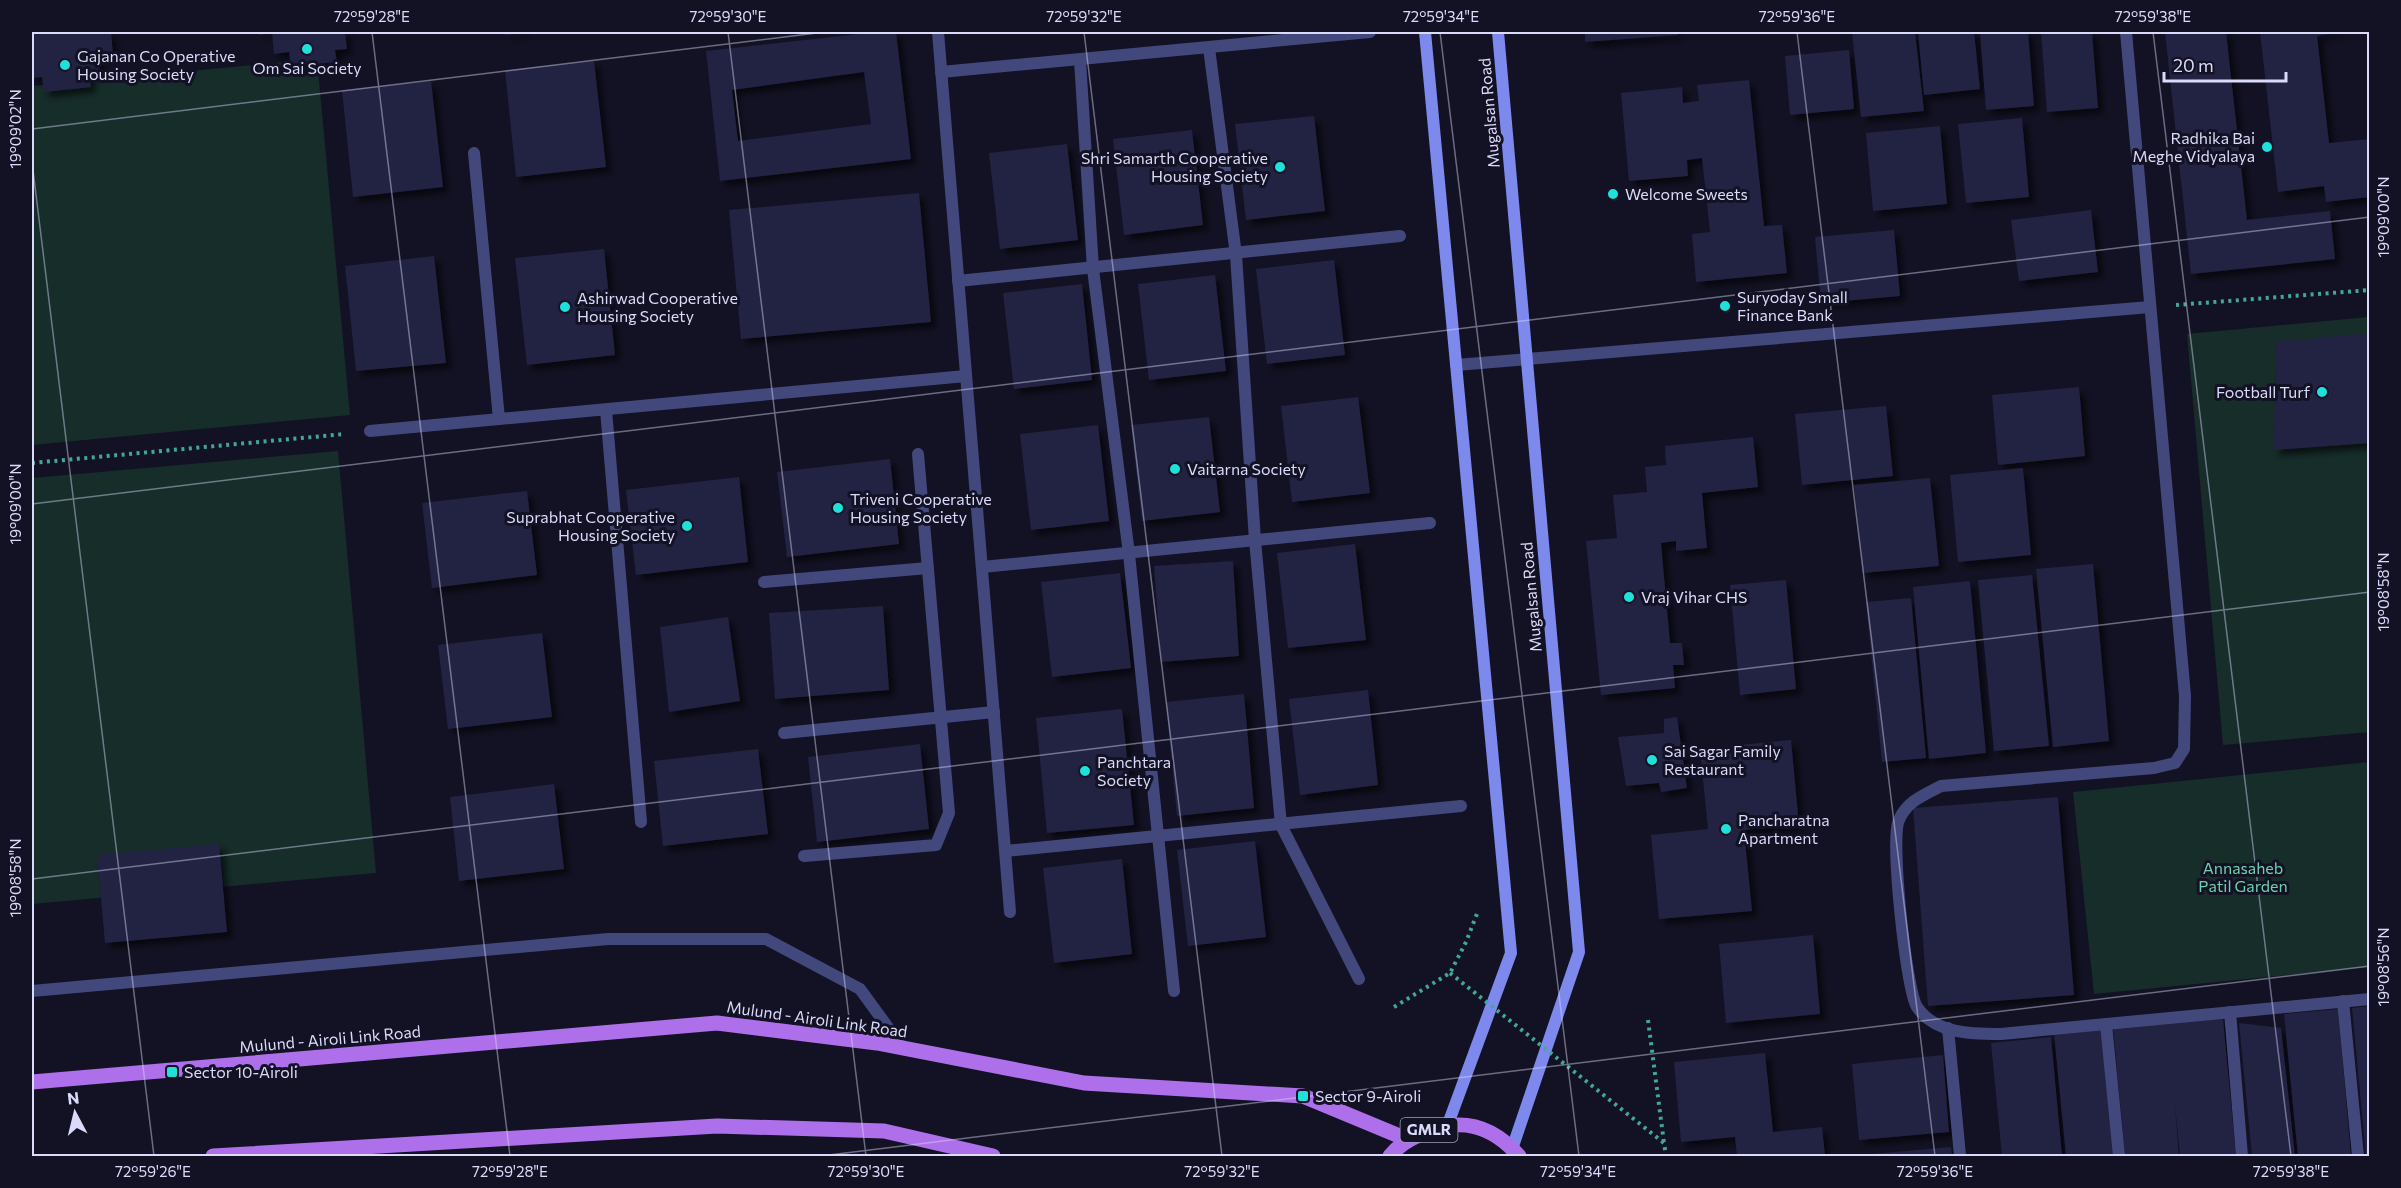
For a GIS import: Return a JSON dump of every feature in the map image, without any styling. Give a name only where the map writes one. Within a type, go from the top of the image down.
[{"type":"main road","points":[[1425,32],[1511,953],[1448,1124]]},
{"type":"main road","name":"Mugalsan Road","points":[[1498,32],[1579,952],[1516,1153]]},
{"type":"main road","name":"Mulund - Airoli Link Road","points":[[32,1082],[717,1023],[903,1048],[1084,1083],[1303,1096],[1409,1140]]},
{"type":"main road","name":"GMLR","points":[[1390,1156],[1398,1146],[1438,1126],[1448,1124],[1476,1126],[1501,1137],[1516,1153]]},
{"type":"main road","points":[[213,1156],[717,1126],[884,1131],[993,1156]]},
{"type":"street","points":[[938,32],[1010,912]]},
{"type":"street","points":[[941,72],[1370,32]]},
{"type":"street","points":[[2126,32],[2185,696],[2187,724],[2184,749],[2175,763],[2154,768],[1941,786],[1913,800],[1898,820],[1895,858],[1909,973],[1916,1006],[1931,1022],[1965,1034],[2001,1034],[2370,999]]},
{"type":"street","points":[[1209,48],[1236,255],[1255,540],[1281,825],[1359,979]]},
{"type":"street","points":[[1080,60],[1093,269],[1129,554],[1174,991]]},
{"type":"street","points":[[474,153],[499,419]]},
{"type":"street","points":[[958,281],[1236,255],[1400,236]]},
{"type":"street","points":[[1456,365],[2150,307]]},
{"type":"street","points":[[370,431],[966,376]]},
{"type":"street","points":[[606,410],[640,822]]},
{"type":"street","points":[[804,856],[936,845],[949,813],[918,454]]},
{"type":"street","points":[[982,567],[1430,523]]},
{"type":"street","points":[[764,582],[928,568]]},
{"type":"street","points":[[784,733],[994,712]]},
{"type":"street","points":[[1005,851],[1159,838],[1461,806]]},
{"type":"street","points":[[32,991],[608,939],[766,939],[860,989],[903,1048]]},
{"type":"street","points":[[2343,1001],[2358,1156]]},
{"type":"street","points":[[2230,1012],[2242,1156]]},
{"type":"street","points":[[2106,1024],[2119,1156]]},
{"type":"street","points":[[1948,1028],[1960,1156]]},
{"type":"path","points":[[2150,307],[2370,290]]},
{"type":"path","points":[[32,463],[370,431]]},
{"type":"path","points":[[1394,1006],[1450,973],[1466,942],[1479,908]]},
{"type":"path","points":[[1450,973],[1664,1143]]},
{"type":"path","points":[[1648,1020],[1666,1156]]},
{"type":"green space","points":[[317,59],[350,415],[32,445],[32,86]]},
{"type":"green space","points":[[2369,317],[2369,732],[2223,745],[2187,334]]},
{"type":"green space","points":[[338,451],[376,873],[32,904],[32,478]]},
{"type":"green space","name":"Annasaheb Patil Garden","points":[[2369,762],[2369,967],[2094,994],[2073,792]]},
{"type":"building","name":"Gajanan Co Operative Housing Society","points":[[32,32],[111,32],[113,54],[98,56],[100,74],[89,75],[91,87],[44,92],[42,77],[32,78]]},
{"type":"building","name":"Om Sai Society","points":[[259,32],[345,32],[347,49],[335,50],[337,62],[291,67],[289,52],[274,54],[272,33],[259,35]]},
{"type":"building","points":[[505,32],[525,32],[525,33],[505,35]]},
{"type":"building","points":[[877,32],[896,32],[911,159],[720,181],[706,51]],"holes":[[[864,72],[871,124],[738,141],[732,90]]]},
{"type":"building","points":[[1585,32],[1677,32],[1678,35],[1585,42]]},
{"type":"building","points":[[1852,32],[1915,32],[1924,111],[1861,117]]},
{"type":"building","points":[[1918,32],[1974,32],[1980,89],[1924,95]]},
{"type":"building","points":[[1980,32],[2028,32],[2034,106],[1986,110]]},
{"type":"building","points":[[2041,32],[2092,32],[2098,108],[2047,112]]},
{"type":"building","points":[[2165,32],[2226,32],[2247,220],[2330,211],[2335,259],[2191,274]]},
{"type":"building","points":[[2260,32],[2342,32],[2317,36],[2329,143],[2370,139],[2370,197],[2326,202],[2324,186],[2278,192]]},
{"type":"building","points":[[1849,50],[1854,109],[1790,115],[1785,56]]},
{"type":"building","points":[[594,61],[606,167],[516,177],[505,70]]},
{"type":"building","points":[[1749,80],[1764,226],[1782,225],[1787,273],[1696,282],[1692,234],[1710,232],[1702,158],[1687,160],[1688,176],[1629,181],[1621,93],[1682,87],[1683,103],[1699,101],[1697,85]]},
{"type":"building","points":[[431,81],[443,187],[353,197],[342,90]]},
{"type":"building","name":"Shri Samarth Cooperative Housing Society","points":[[1314,116],[1325,211],[1246,220],[1235,124]]},
{"type":"building","points":[[2022,118],[2029,197],[1966,203],[1958,124]]},
{"type":"building","points":[[1940,126],[1947,204],[1873,211],[1866,133]]},
{"type":"building","name":"Shri Samarth Cooperative Housing Society","points":[[1192,130],[1203,225],[1124,235],[1113,139]]},
{"type":"building","name":"Shri Samarth Cooperative Housing Society","points":[[1067,144],[1078,240],[1000,249],[989,153]]},
{"type":"building","points":[[919,193],[931,322],[741,339],[729,210]]},
{"type":"building","points":[[2091,210],[2098,272],[2019,281],[2011,220]]},
{"type":"building","points":[[1894,230],[1900,296],[1821,303],[1815,237]]},
{"type":"building","name":"Ashirwad Cooperative Housing Society","points":[[604,249],[615,355],[527,365],[515,258]]},
{"type":"building","points":[[434,256],[446,363],[356,371],[345,266]]},
{"type":"building","points":[[1334,260],[1345,355],[1267,364],[1256,269]]},
{"type":"building","points":[[1215,275],[1226,371],[1149,380],[1138,284]]},
{"type":"building","points":[[1082,284],[1092,380],[1014,389],[1003,293]]},
{"type":"building","name":"Football Turf","points":[[2370,333],[2370,443],[2274,450],[2276,342]]},
{"type":"building","points":[[2079,387],[2085,456],[1998,465],[1992,395]]},
{"type":"building","name":"Vaitarna Society","points":[[1358,397],[1370,493],[1292,502],[1281,406]]},
{"type":"building","points":[[1886,406],[1893,476],[1802,485],[1795,414]]},
{"type":"building","name":"Vaitarna Society","points":[[1209,417],[1220,512],[1142,521],[1131,425]]},
{"type":"building","points":[[1098,425],[1109,521],[1031,530],[1020,434]]},
{"type":"building","name":"Vraj Vihar CHS","points":[[1753,437],[1758,487],[1702,493],[1707,548],[1676,551],[1676,541],[1661,543],[1670,643],[1682,643],[1684,665],[1673,665],[1675,688],[1601,695],[1586,541],[1617,538],[1613,495],[1647,492],[1645,467],[1666,465],[1665,446]]},
{"type":"building","name":"Triveni Cooperative Housing Society","points":[[890,459],[899,544],[787,557],[777,472]]},
{"type":"building","points":[[2023,468],[2031,555],[1958,562],[1950,475]]},
{"type":"building","name":"Suprabhat Cooperative Housing Society","points":[[739,477],[748,562],[636,575],[626,490]]},
{"type":"building","points":[[1930,478],[1939,566],[1863,573],[1854,485]]},
{"type":"building","name":"Suprabhat Cooperative Housing Society","points":[[527,491],[537,575],[432,588],[422,503]]},
{"type":"building","points":[[1355,544],[1366,640],[1288,648],[1277,553]]},
{"type":"building","points":[[1233,561],[1239,656],[1161,662],[1154,566]]},
{"type":"building","points":[[2093,564],[2109,741],[2053,747],[2036,569]]},
{"type":"building","points":[[1120,573],[1131,668],[1052,677],[1041,582]]},
{"type":"building","points":[[2032,575],[2049,746],[1994,751],[1978,580]]},
{"type":"building","points":[[1786,580],[1796,689],[1740,695],[1730,585]]},
{"type":"building","points":[[1970,581],[1986,753],[1929,759],[1913,587]]},
{"type":"building","points":[[1911,598],[1926,758],[1882,762],[1866,602]]},
{"type":"building","points":[[883,606],[889,690],[775,699],[769,613]]},
{"type":"building","points":[[728,617],[740,701],[669,712],[660,627]]},
{"type":"building","points":[[542,633],[552,717],[448,729],[438,645]]},
{"type":"building","points":[[1368,690],[1378,785],[1300,795],[1289,699]]},
{"type":"building","name":"Panchtara Society","points":[[1244,694],[1254,808],[1177,816],[1166,702]]},
{"type":"building","name":"Panchtara Society","points":[[1122,709],[1134,825],[1047,833],[1036,718]]},
{"type":"building","name":"Sai Sagar Family Restaurant","points":[[1677,717],[1687,788],[1661,792],[1659,783],[1626,786],[1618,737],[1664,733],[1664,719]]},
{"type":"building","name":"Pancharatna Apartment","points":[[1791,740],[1799,825],[1744,830],[1752,911],[1659,919],[1651,835],[1708,829],[1700,749]]},
{"type":"building","points":[[920,744],[929,829],[817,842],[808,757]]},
{"type":"building","points":[[758,749],[768,834],[663,846],[654,761]]},
{"type":"building","points":[[554,784],[564,869],[459,881],[450,797]]},
{"type":"building","points":[[2058,797],[2074,995],[1928,1006],[1913,808]]},
{"type":"building","points":[[1255,841],[1266,937],[1188,946],[1177,850]]},
{"type":"building","points":[[219,844],[227,932],[105,943],[97,855]]},
{"type":"building","points":[[1122,859],[1132,954],[1054,963],[1043,868]]},
{"type":"building","points":[[1813,935],[1820,1014],[1726,1023],[1719,944]]},
{"type":"building","points":[[2370,1006],[2370,1156],[2366,1156],[2352,1008]]},
{"type":"building","points":[[2338,1009],[2351,1156],[2298,1156],[2284,1014]]},
{"type":"building","points":[[2223,1019],[2236,1156],[2180,1156],[2175,1105],[2179,1156],[2125,1156],[2113,1026]]},
{"type":"building","points":[[2239,1023],[2281,1028],[2295,1156],[2252,1156]]},
{"type":"building","points":[[2104,1029],[2115,1156],[2066,1156],[2054,1033]]},
{"type":"building","points":[[2051,1037],[2062,1156],[2002,1156],[1991,1043]]},
{"type":"building","points":[[1765,1053],[1773,1132],[1822,1127],[1825,1156],[1737,1156],[1735,1137],[1681,1142],[1674,1062]]},
{"type":"building","points":[[1943,1055],[1949,1132],[1859,1140],[1852,1064]]},
{"type":"building","points":[[1951,1147],[1952,1156],[1861,1156],[1861,1155]]},
{"type":"place","name":"Om Sai Society","points":[[307,49]]},
{"type":"place","name":"Gajanan Co Operative Housing Society","points":[[65,65]]},
{"type":"place","name":"Radhika Bai Meghe Vidyalaya","points":[[2267,147]]},
{"type":"place","name":"Shri Samarth Cooperative Housing Society","points":[[1280,167]]},
{"type":"place","name":"Welcome Sweets","points":[[1613,194]]},
{"type":"place","name":"Suryoday Small Finance Bank","points":[[1725,306]]},
{"type":"place","name":"Ashirwad Cooperative Housing Society","points":[[565,307]]},
{"type":"place","name":"Football Turf","points":[[2322,392]]},
{"type":"place","name":"Vaitarna Society","points":[[1175,469]]},
{"type":"place","name":"Triveni Cooperative Housing Society","points":[[838,508]]},
{"type":"place","name":"Suprabhat Cooperative Housing Society","points":[[687,526]]},
{"type":"place","name":"Vraj Vihar CHS","points":[[1629,597]]},
{"type":"place","name":"Sai Sagar Family Restaurant","points":[[1652,760]]},
{"type":"place","name":"Panchtara Society","points":[[1085,771]]},
{"type":"place","name":"Pancharatna Apartment","points":[[1726,829]]},
{"type":"place","name":"Sector 10-Airoli","points":[[172,1072]]},
{"type":"place","name":"Sector 9-Airoli","points":[[1303,1096]]}]
